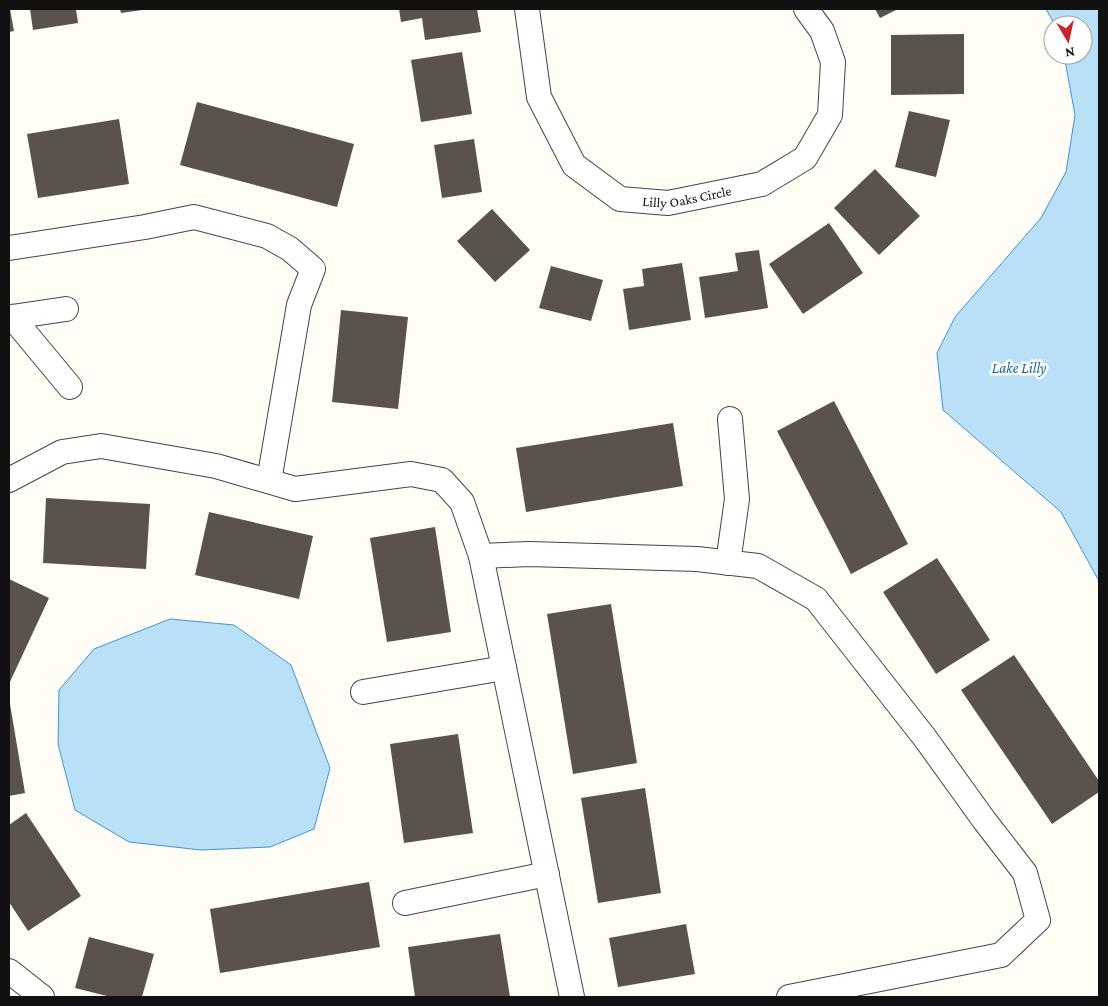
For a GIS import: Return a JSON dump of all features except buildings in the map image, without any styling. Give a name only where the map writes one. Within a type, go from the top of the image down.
[{"type":"street","name":"Lilly Oaks Circle","points":[[527,9],[539,97],[574,165],[620,199],[668,203],[762,184],[805,158],[830,115],[833,62],[822,31],[806,9]]},
{"type":"street","points":[[9,248],[145,227],[194,217],[267,236],[290,249],[313,269],[299,305],[269,481]]},
{"type":"street","points":[[10,318],[66,309]]},
{"type":"street","points":[[10,318],[70,387]]},
{"type":"street","points":[[728,563],[737,499],[730,419]]},
{"type":"street","points":[[9,480],[62,452],[101,446],[216,466],[295,489],[411,474],[442,480],[462,502],[481,556],[572,997]]},
{"type":"street","points":[[481,556],[529,554],[697,559],[758,566],[816,599],[925,738],[1025,873],[1038,920],[1001,955],[789,997]]},
{"type":"street","points":[[363,692],[504,668]]},
{"type":"street","points":[[405,903],[546,874]]},
{"type":"street","points":[[13,983],[42,997]]},
{"type":"water","name":"Lake Lilly","points":[[1046,9],[1099,9],[1099,581],[1061,512],[943,410],[937,353],[955,317],[1041,218],[1066,172],[1075,115],[1066,65],[1093,65],[1093,15],[1049,15]]},
{"type":"water","points":[[170,619],[234,625],[291,665],[330,768],[314,829],[270,847],[201,850],[129,842],[75,810],[58,744],[59,690],[94,649]]}]
